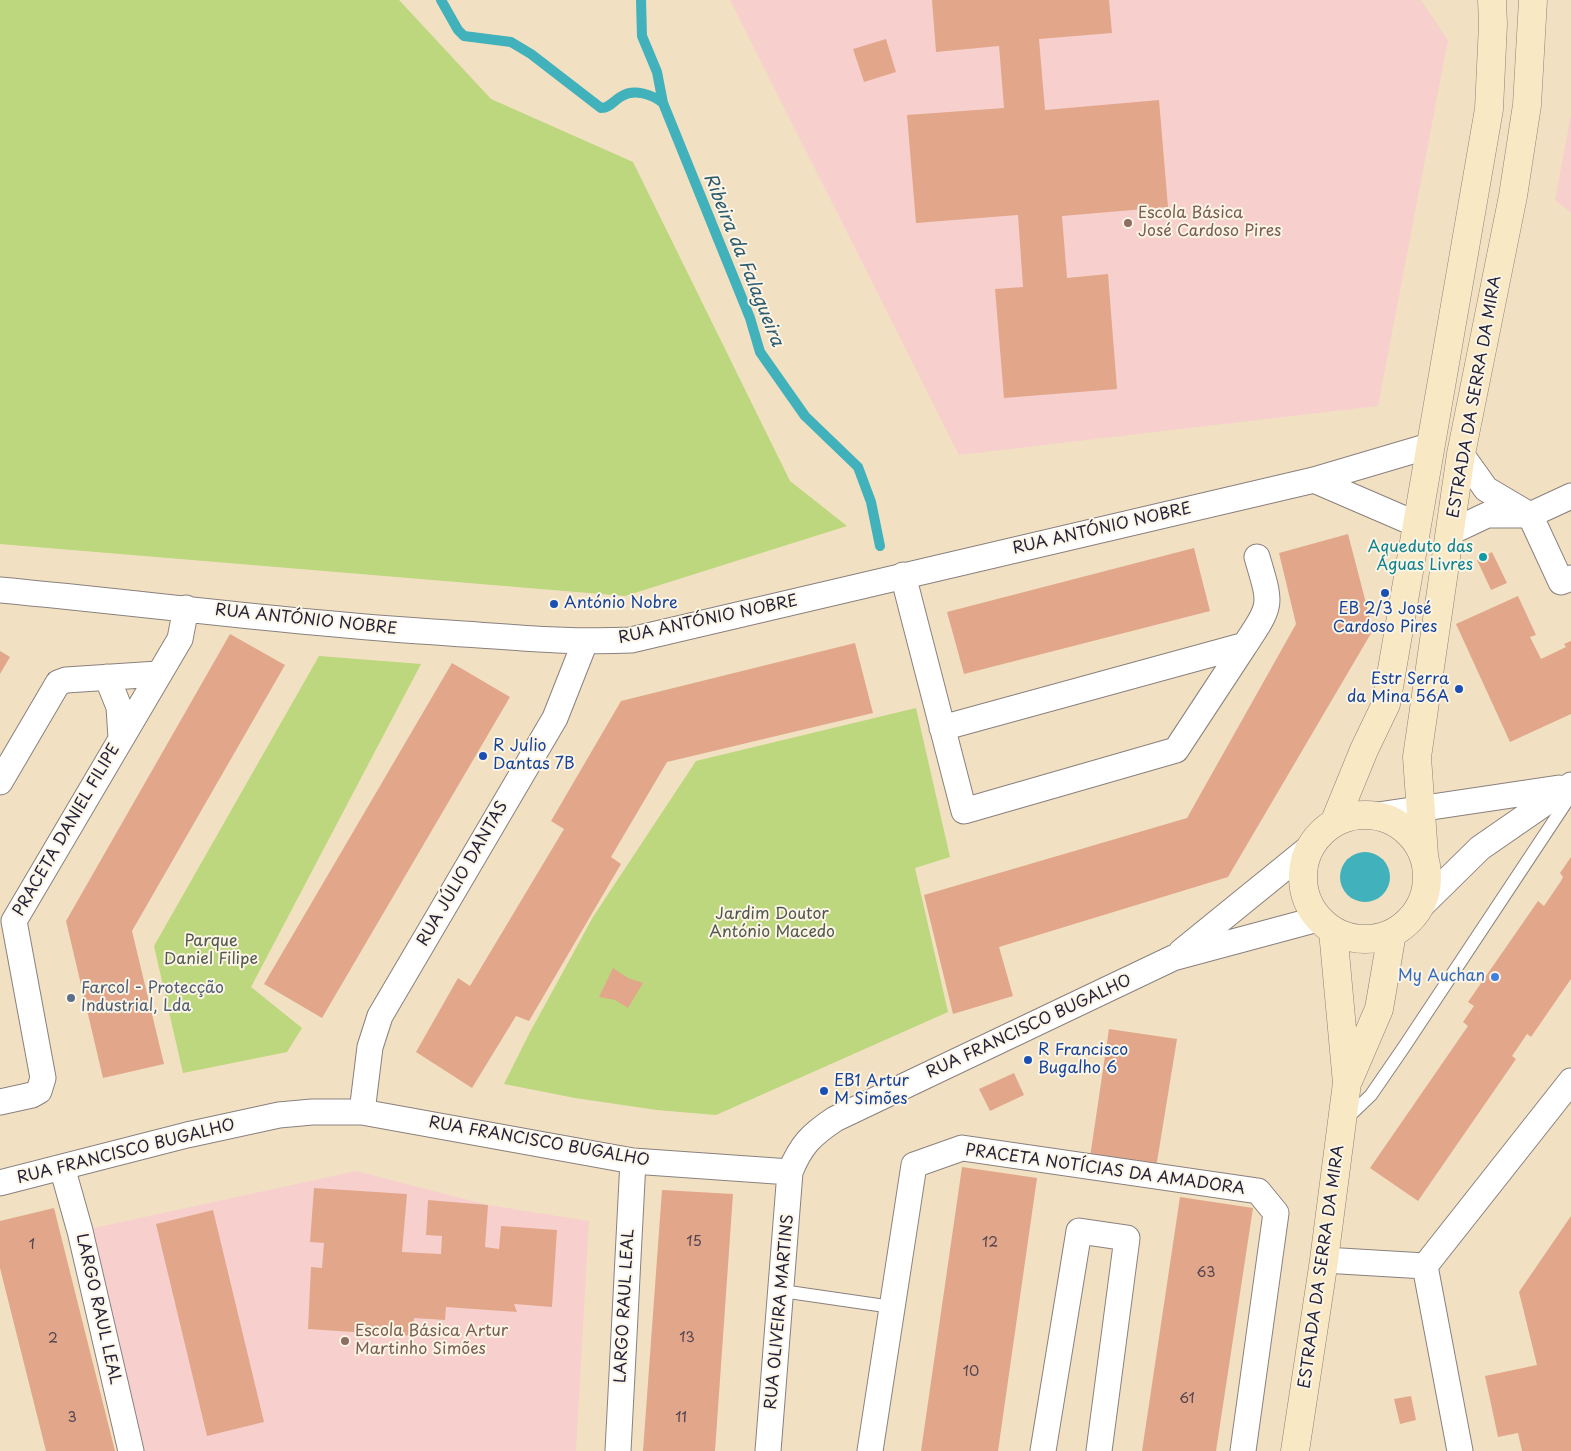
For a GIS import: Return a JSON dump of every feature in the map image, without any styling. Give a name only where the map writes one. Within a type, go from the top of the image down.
[{"type":"street","points":[[1336,821],[1364,750],[1386,704],[1429,446],[1489,109],[1493,24],[1492,0]]},
{"type":"street","name":"ESTRADA DA SERRA DA MIRA","points":[[1424,855],[1416,757],[1451,532],[1461,454],[1513,196],[1527,105],[1533,0]]},
{"type":"street","name":"RUA ANTÓNIO NOBRE","points":[[0,590],[186,608],[330,626],[585,642],[631,640],[1314,480],[1429,446]]},
{"type":"street","points":[[1461,454],[1486,489],[1530,515],[1561,582],[1571,578]]},
{"type":"street","points":[[1314,480],[1416,524]]},
{"type":"street","points":[[1451,532],[1487,515],[1530,515],[1571,496]]},
{"type":"street","points":[[903,575],[964,811],[1176,750],[1265,615],[1267,593],[1256,557]]},
{"type":"street","name":"PRACETA DANIEL FILIPE","points":[[0,1102],[39,1092],[43,1078],[7,927],[180,639],[186,608]]},
{"type":"street","name":"RUA JÚLIO DANTAS","points":[[362,1112],[370,1047],[380,1016],[555,718],[585,642]]},
{"type":"street","points":[[942,728],[1245,645]]},
{"type":"street","points":[[0,782],[58,683],[66,680],[158,674]]},
{"type":"street","name":"PRACETA DANIEL FILIPE","points":[[107,677],[119,707],[121,738]]},
{"type":"street","points":[[1570,789],[1480,848],[1419,908],[1407,923],[1392,933],[1372,939],[1352,938],[1326,925],[1308,903],[1303,885],[1303,866],[1309,848],[1320,832],[1336,821],[1356,814],[1378,816],[1570,789]]},
{"type":"street","points":[[1378,816],[1402,826],[1415,839],[1424,855],[1428,873],[1426,891],[1419,908]]},
{"type":"street","name":"RUA FRANCISCO BUGALHO","points":[[1173,958],[1309,848]]},
{"type":"street","name":"ESTRADA DA SERRA DA MIRA","points":[[1295,1451],[1324,1260],[1347,1083],[1326,925]]},
{"type":"street","name":"RUA FRANCISCO BUGALHO","points":[[0,1183],[187,1135],[279,1115],[312,1112],[362,1112],[632,1161],[790,1172],[799,1150],[814,1133],[835,1119],[1173,958],[1326,925]]},
{"type":"street","name":"ESTRADA DA SERRA DA MIRA","points":[[1347,1083],[1379,1009],[1392,933]]},
{"type":"street","points":[[1460,1451],[1425,1266],[1571,1081]]},
{"type":"street","name":"PRACETA NOTÍCIAS DA AMADORA","points":[[870,1451],[914,1165],[962,1148],[1258,1191],[1276,1213],[1242,1451]]},
{"type":"street","name":"LARGO RAUL LEAL","points":[[618,1451],[632,1161]]},
{"type":"street","name":"LARGO RAUL LEAL","points":[[62,1167],[80,1231],[131,1451]]},
{"type":"street","name":"RUA OLIVEIRA MARTINS","points":[[768,1451],[790,1172]]},
{"type":"street","points":[[1043,1451],[1079,1231],[1127,1238],[1099,1451]]},
{"type":"street","points":[[1324,1260],[1425,1266]]},
{"type":"lane","points":[[1342,1123],[1376,1087],[1570,789]]},
{"type":"lane","points":[[782,1291],[892,1308]]},
{"type":"shaded area","name":"Escola Básica José Cardoso Pires","points":[[730,0],[1421,0],[1448,40],[1378,406],[959,455]]},
{"type":"shaded area","points":[[1571,115],[1571,213],[1555,200]]},
{"type":"shaded area","name":"Escola Básica Artur Martinho Simões","points":[[356,1171],[488,1205],[589,1221],[576,1451],[137,1451],[80,1231]]},
{"type":"green space","points":[[0,0],[399,0],[491,99],[633,162],[790,481],[847,526],[625,596],[0,544]]},
{"type":"green space","name":"Parque Daniel Filipe","points":[[319,656],[421,664],[251,987],[302,1028],[287,1052],[183,1073],[154,946]]},
{"type":"green space","name":"Jardim Doutor António Macedo","points":[[916,708],[950,857],[915,868],[948,1012],[716,1115],[657,1110],[575,1098],[504,1084],[593,917],[696,761]]},
{"type":"water","points":[[1365,852],[1374,854],[1385,863],[1390,877],[1388,886],[1379,897],[1365,902],[1356,900],[1345,891],[1340,877],[1342,868],[1351,857]]},
{"type":"building","points":[[932,0],[1109,0],[1112,33],[1039,39],[1045,110],[1159,100],[1168,207],[1062,216],[1067,278],[1108,274],[1117,389],[1004,398],[995,289],[1023,287],[1018,215],[916,223],[907,115],[1004,108],[999,46],[936,52]]},
{"type":"building","points":[[886,39],[896,72],[864,82],[853,49]]},
{"type":"building","points":[[1348,534],[1373,630],[1228,877],[999,947],[1013,996],[953,1014],[924,895],[1187,818],[1296,624],[1279,553]]},
{"type":"building","points":[[1194,548],[1210,611],[964,674],[947,612]]},
{"type":"building","points":[[1492,552],[1507,583],[1491,590],[1477,560]]},
{"type":"building","points":[[1518,596],[1536,635],[1530,637],[1541,659],[1566,647],[1564,644],[1571,641],[1571,714],[1510,742],[1456,624]]},
{"type":"building","points":[[230,634],[285,665],[132,931],[164,1064],[103,1078],[66,921]]},
{"type":"building","points":[[855,643],[873,713],[667,762],[611,857],[621,864],[529,1021],[516,1016],[472,1088],[416,1052],[458,978],[470,986],[564,829],[551,821],[621,701]]},
{"type":"building","points":[[0,651],[10,657],[0,674]]},
{"type":"building","points":[[452,663],[510,697],[322,1018],[264,984]]},
{"type":"building","points":[[1571,857],[1571,979],[1531,1037],[1527,1034],[1512,1056],[1516,1059],[1418,1201],[1370,1168],[1468,1026],[1463,1022],[1474,1006],[1468,1002],[1538,901],[1544,906],[1561,881],[1563,877],[1560,873]]},
{"type":"building","points":[[613,968],[628,978],[643,983],[628,1008],[615,1000],[599,997]]},
{"type":"building","points":[[1109,1029],[1177,1039],[1155,1174],[1089,1164]]},
{"type":"building","points":[[1014,1073],[1024,1095],[990,1111],[979,1089]]},
{"type":"building","points":[[962,1167],[1037,1178],[998,1451],[921,1451]]},
{"type":"building","points":[[314,1188],[407,1194],[402,1252],[441,1254],[442,1236],[426,1235],[428,1200],[488,1205],[485,1247],[499,1249],[501,1226],[557,1230],[552,1307],[514,1304],[517,1312],[446,1307],[445,1320],[414,1318],[413,1336],[308,1329],[311,1267],[322,1268],[324,1243],[310,1242]]},
{"type":"building","points":[[662,1190],[733,1194],[715,1451],[643,1451]]},
{"type":"building","points":[[1180,1197],[1253,1208],[1216,1451],[1142,1451]]},
{"type":"building","points":[[54,1208],[115,1451],[46,1451],[0,1268],[0,1221]]},
{"type":"building","points":[[213,1210],[264,1422],[207,1436],[156,1224]]},
{"type":"building","points":[[1571,1216],[1571,1451],[1522,1451],[1518,1433],[1498,1437],[1485,1376],[1537,1365],[1519,1292]]},
{"type":"building","points":[[1411,1396],[1416,1420],[1400,1424],[1394,1399]]},
{"type":"waterway","name":"Ribeira da Falagueira","points":[[441,0],[458,30],[464,36],[511,42],[531,54],[601,108],[607,107],[622,96],[632,93],[649,95],[663,103],[750,318],[760,352],[805,416],[858,467],[871,502],[880,546]]},
{"type":"waterway","name":"Ribeira da Falagueira","points":[[641,0],[642,36],[657,72],[663,103]]},
{"type":"place","name":"Escola Básica José Cardoso Pires","points":[[1128,223]]},
{"type":"place","name":"Aqueduto das Águas Livres","points":[[1483,557]]},
{"type":"place","name":"EB 2/3 José Cardoso Pires","points":[[1385,593]]},
{"type":"place","name":"António Nobre","points":[[554,604]]},
{"type":"place","name":"Estr Serra da Mina 56A","points":[[1459,689]]},
{"type":"place","name":"R Julio Dantas 7B","points":[[483,756]]},
{"type":"place","name":"My Auchan","points":[[1495,977]]},
{"type":"place","name":"Farcol - Protecção Industrial, Lda","points":[[71,998]]},
{"type":"place","name":"R Francisco Bugalho 6","points":[[1028,1060]]},
{"type":"place","name":"EB1 Artur M Simões","points":[[824,1091]]},
{"type":"place","name":"Escola Básica Artur Martinho Simões","points":[[345,1341]]}]
